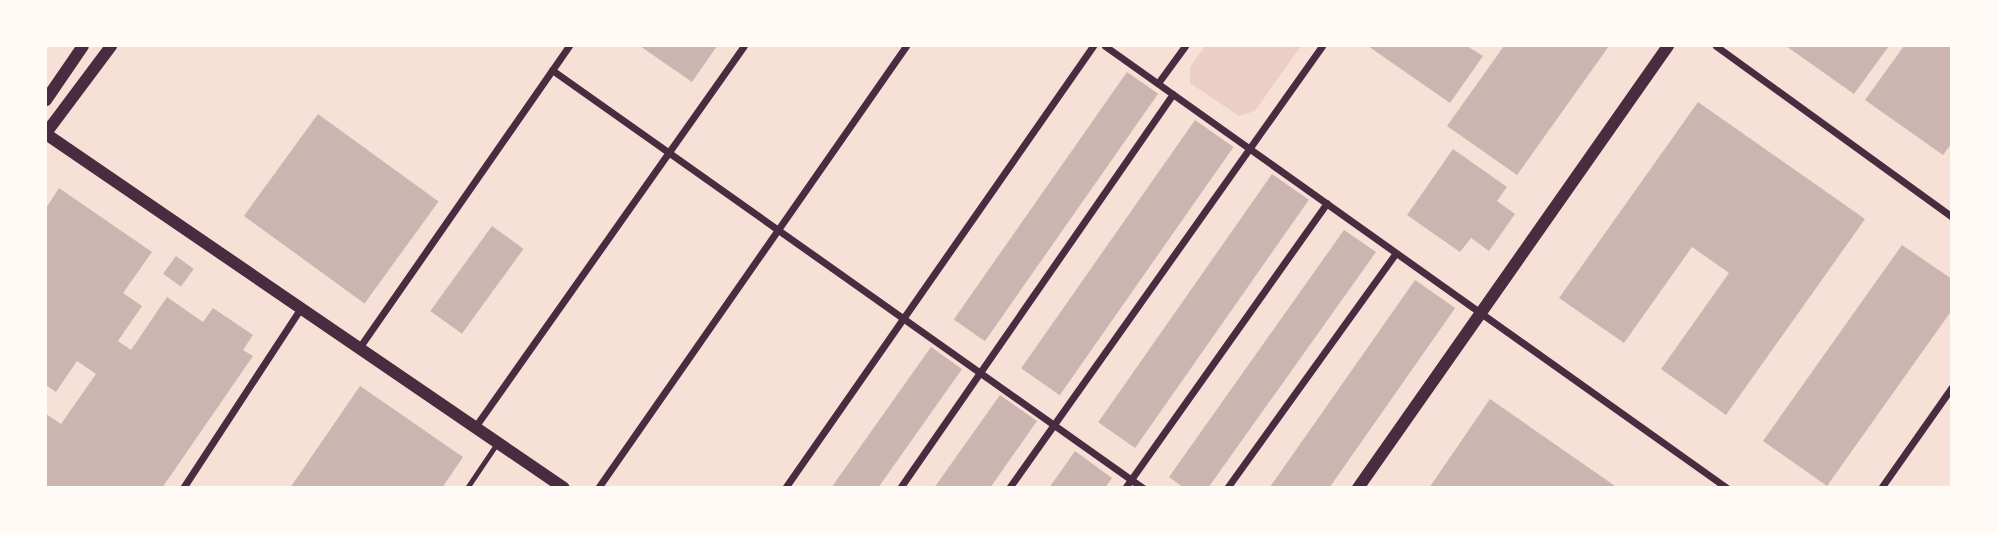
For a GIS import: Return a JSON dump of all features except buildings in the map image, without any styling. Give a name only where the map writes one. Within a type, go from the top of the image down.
[{"type":"street","points":[[46,100],[83,46]]},
{"type":"street","points":[[111,46],[46,133],[564,488]]},
{"type":"street","points":[[359,348],[569,46]]},
{"type":"street","points":[[475,427],[744,46]]},
{"type":"street","points":[[598,488],[906,46]]},
{"type":"street","points":[[785,488],[1093,46]]},
{"type":"street","points":[[1105,46],[1727,488]]},
{"type":"street","points":[[1158,83],[1185,46]]},
{"type":"street","points":[[1009,488],[1322,46]]},
{"type":"street","points":[[1359,488],[1668,46]]},
{"type":"street","points":[[1716,46],[1951,217]]},
{"type":"street","points":[[552,70],[1143,488]]},
{"type":"street","points":[[900,488],[1173,94]]},
{"type":"street","points":[[1125,488],[1327,203]]},
{"type":"street","points":[[1227,488],[1396,253]]},
{"type":"street","points":[[183,488],[301,308]]},
{"type":"street","points":[[1881,488],[1951,387]]},
{"type":"lane","points":[[467,488],[498,443]]},
{"type":"shaded area","points":[[1205,46],[1301,46],[1255,111],[1239,116],[1190,83],[1190,67]]}]
